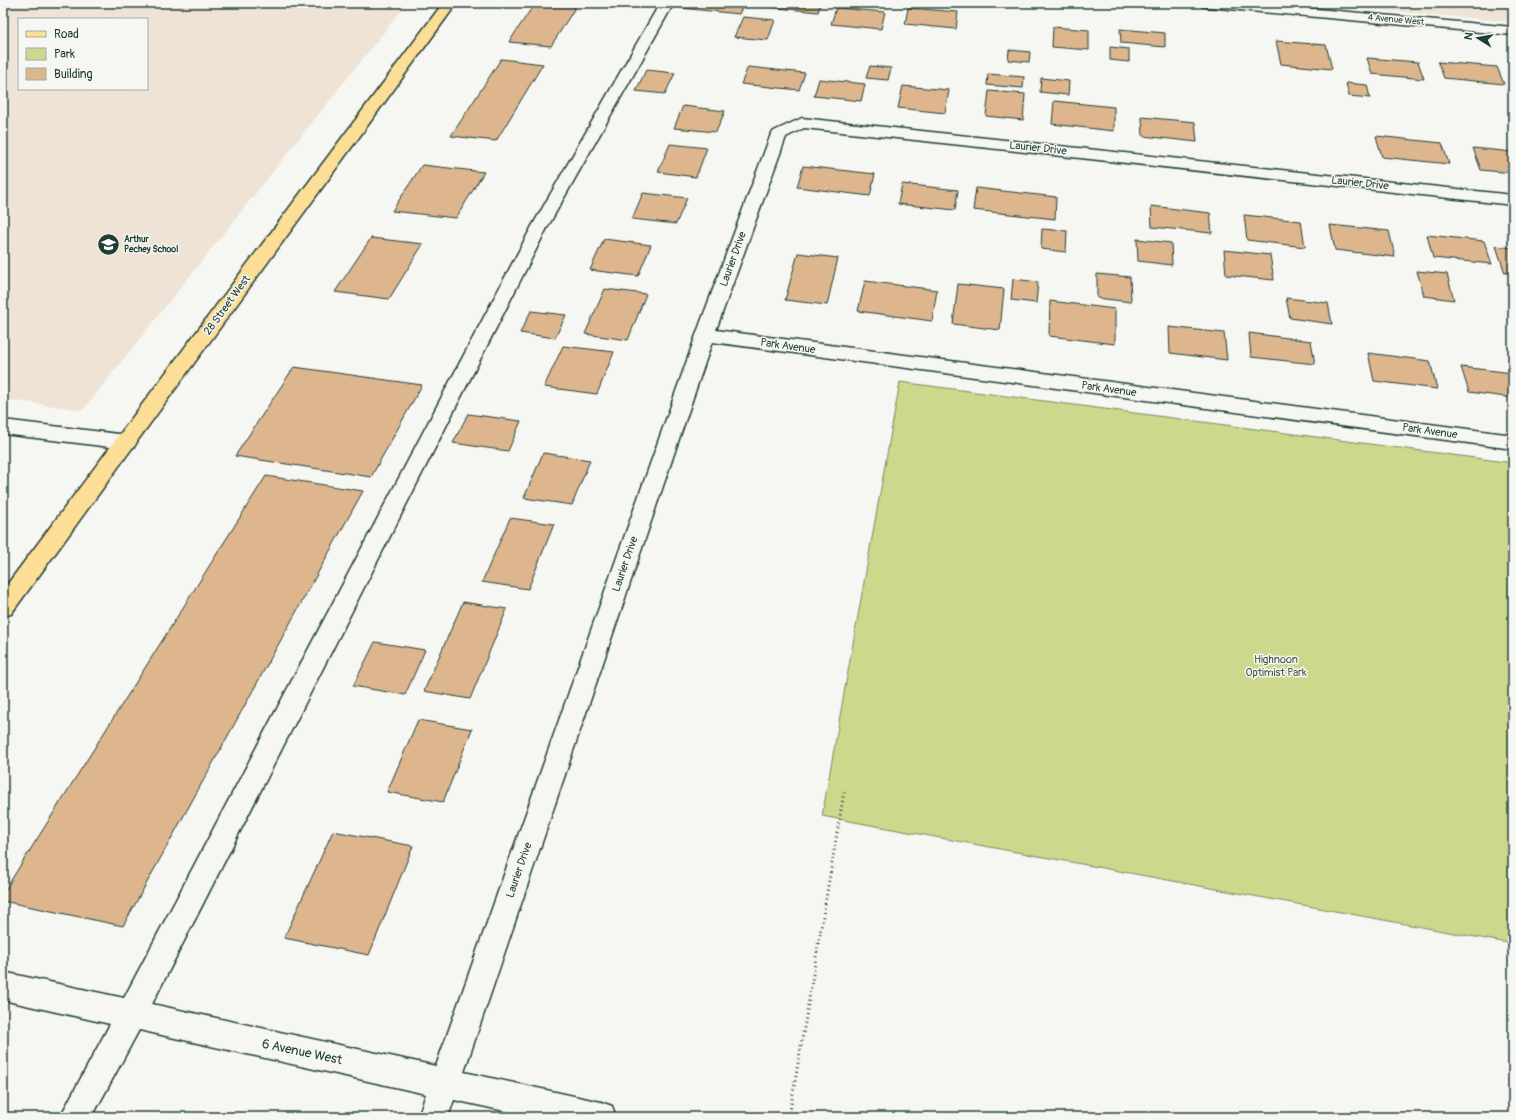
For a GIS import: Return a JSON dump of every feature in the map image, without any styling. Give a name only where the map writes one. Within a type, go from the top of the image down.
[{"type":"main road","name":"28 Street West","points":[[3,607],[127,442],[450,3]]},
{"type":"street","points":[[75,1117],[131,1015],[539,228],[667,3]]},
{"type":"street","name":"4 Avenue West","points":[[1207,3],[1401,15],[1513,31]]},
{"type":"street","name":"Laurier Drive","points":[[433,1117],[705,336],[779,134],[802,123],[1513,200]]},
{"type":"street","name":"Park Avenue","points":[[705,336],[1513,442]]},
{"type":"street","points":[[3,427],[127,442]]},
{"type":"street","name":"6 Avenue West","points":[[3,986],[601,1117]]},
{"type":"path","points":[[789,1117],[844,792]]},
{"type":"shaded area","name":"Arthur Pechey School","points":[[3,3],[407,3],[83,410],[3,399]]},
{"type":"shaded area","points":[[1302,3],[1513,3],[1513,22],[1368,9]]},
{"type":"green space","name":"Highnoon Optimist Park","points":[[900,382],[1513,463],[1513,944],[822,816]]},
{"type":"building","points":[[535,3],[578,3],[551,46],[509,42]]},
{"type":"building","points":[[684,3],[744,3],[739,14],[681,8]]},
{"type":"building","points":[[759,3],[821,3],[818,12],[758,6]]},
{"type":"building","points":[[836,8],[885,12],[881,29],[831,24]]},
{"type":"building","points":[[908,8],[958,12],[956,29],[905,24]]},
{"type":"building","points":[[743,17],[775,20],[768,40],[734,37]]},
{"type":"building","points":[[1053,27],[1089,30],[1089,50],[1052,47]]},
{"type":"building","points":[[1120,29],[1165,33],[1165,47],[1121,43]]},
{"type":"building","points":[[1276,41],[1326,45],[1332,69],[1281,64]]},
{"type":"building","points":[[1110,47],[1129,49],[1129,62],[1110,60]]},
{"type":"building","points":[[1009,50],[1030,52],[1029,62],[1008,60]]},
{"type":"building","points":[[1367,58],[1418,62],[1424,79],[1372,74]]},
{"type":"building","points":[[501,59],[543,64],[496,141],[451,136]]},
{"type":"building","points":[[1438,62],[1497,67],[1504,84],[1444,78]]},
{"type":"building","points":[[870,66],[891,68],[888,80],[866,78]]},
{"type":"building","points":[[748,67],[805,73],[799,90],[741,84]]},
{"type":"building","points":[[646,70],[675,73],[665,94],[636,91]]},
{"type":"building","points":[[988,74],[1024,77],[1023,88],[987,85]]},
{"type":"building","points":[[1041,78],[1069,81],[1068,95],[1040,92]]},
{"type":"building","points":[[819,79],[865,84],[861,101],[814,96]]},
{"type":"building","points":[[1346,83],[1367,85],[1370,98],[1349,96]]},
{"type":"building","points":[[903,86],[949,90],[945,113],[898,108]]},
{"type":"building","points":[[1507,90],[1513,90],[1513,103]]},
{"type":"building","points":[[989,91],[1025,94],[1023,120],[986,116]]},
{"type":"building","points":[[1054,101],[1114,107],[1114,131],[1052,124]]},
{"type":"building","points":[[683,106],[725,111],[716,132],[674,128]]},
{"type":"building","points":[[1142,117],[1195,122],[1197,142],[1143,136]]},
{"type":"building","points":[[1376,136],[1442,143],[1449,164],[1382,157]]},
{"type":"building","points":[[670,144],[707,148],[696,177],[658,172]]},
{"type":"building","points":[[1473,148],[1513,152],[1513,173],[1481,170]]},
{"type":"building","points":[[422,165],[484,172],[456,218],[392,211]]},
{"type":"building","points":[[803,166],[875,174],[870,196],[797,187]]},
{"type":"building","points":[[902,184],[958,190],[955,210],[898,204]]},
{"type":"building","points":[[976,188],[1056,197],[1055,219],[973,210]]},
{"type":"building","points":[[643,193],[687,198],[676,224],[632,219]]},
{"type":"building","points":[[1151,206],[1210,213],[1212,233],[1152,227]]},
{"type":"building","points":[[1244,215],[1301,221],[1305,247],[1247,240]]},
{"type":"building","points":[[1330,225],[1389,231],[1395,257],[1335,250]]},
{"type":"building","points":[[1042,229],[1067,231],[1066,252],[1041,249]]},
{"type":"building","points":[[1427,235],[1484,241],[1492,264],[1433,258]]},
{"type":"building","points":[[371,238],[423,244],[389,299],[335,292]]},
{"type":"building","points":[[604,239],[651,245],[638,276],[590,270]]},
{"type":"building","points":[[1137,239],[1171,243],[1172,265],[1138,261]]},
{"type":"building","points":[[1496,246],[1513,248],[1513,273],[1505,273]]},
{"type":"building","points":[[1224,250],[1270,255],[1274,280],[1226,275]]},
{"type":"building","points":[[798,253],[838,258],[827,305],[785,300]]},
{"type":"building","points":[[1417,271],[1447,274],[1454,300],[1424,296]]},
{"type":"building","points":[[1097,274],[1130,277],[1131,302],[1097,298]]},
{"type":"building","points":[[1013,279],[1038,282],[1036,303],[1011,300]]},
{"type":"building","points":[[865,281],[937,290],[932,321],[858,311]]},
{"type":"building","points":[[958,284],[1004,289],[1000,330],[953,324]]},
{"type":"building","points":[[605,289],[646,294],[628,340],[585,334]]},
{"type":"building","points":[[1286,298],[1328,303],[1332,324],[1290,318]]},
{"type":"building","points":[[1050,301],[1115,309],[1115,344],[1049,336]]},
{"type":"building","points":[[531,311],[566,315],[555,338],[520,333]]},
{"type":"building","points":[[1169,327],[1224,333],[1227,360],[1170,353]]},
{"type":"building","points":[[1249,333],[1311,341],[1315,364],[1251,357]]},
{"type":"building","points":[[563,346],[614,352],[597,394],[544,387]]},
{"type":"building","points":[[1368,353],[1430,361],[1437,389],[1374,381]]},
{"type":"building","points":[[294,367],[422,385],[371,477],[235,456]]},
{"type":"building","points":[[1461,367],[1513,373],[1513,398],[1469,392]]},
{"type":"building","points":[[468,414],[521,421],[508,451],[453,443]]},
{"type":"building","points":[[543,453],[590,460],[572,505],[524,498]]},
{"type":"building","points":[[266,476],[363,491],[123,926],[3,901],[3,893]]},
{"type":"building","points":[[510,518],[554,524],[528,589],[482,582]]},
{"type":"building","points":[[463,602],[507,609],[470,699],[424,691]]},
{"type":"building","points":[[375,642],[425,650],[405,695],[353,686]]},
{"type":"building","points":[[418,720],[472,729],[443,802],[387,792]]},
{"type":"building","points":[[333,831],[413,846],[369,955],[284,938]]},
{"type":"place","name":"Arthur Pechey School","points":[[109,244]]}]
